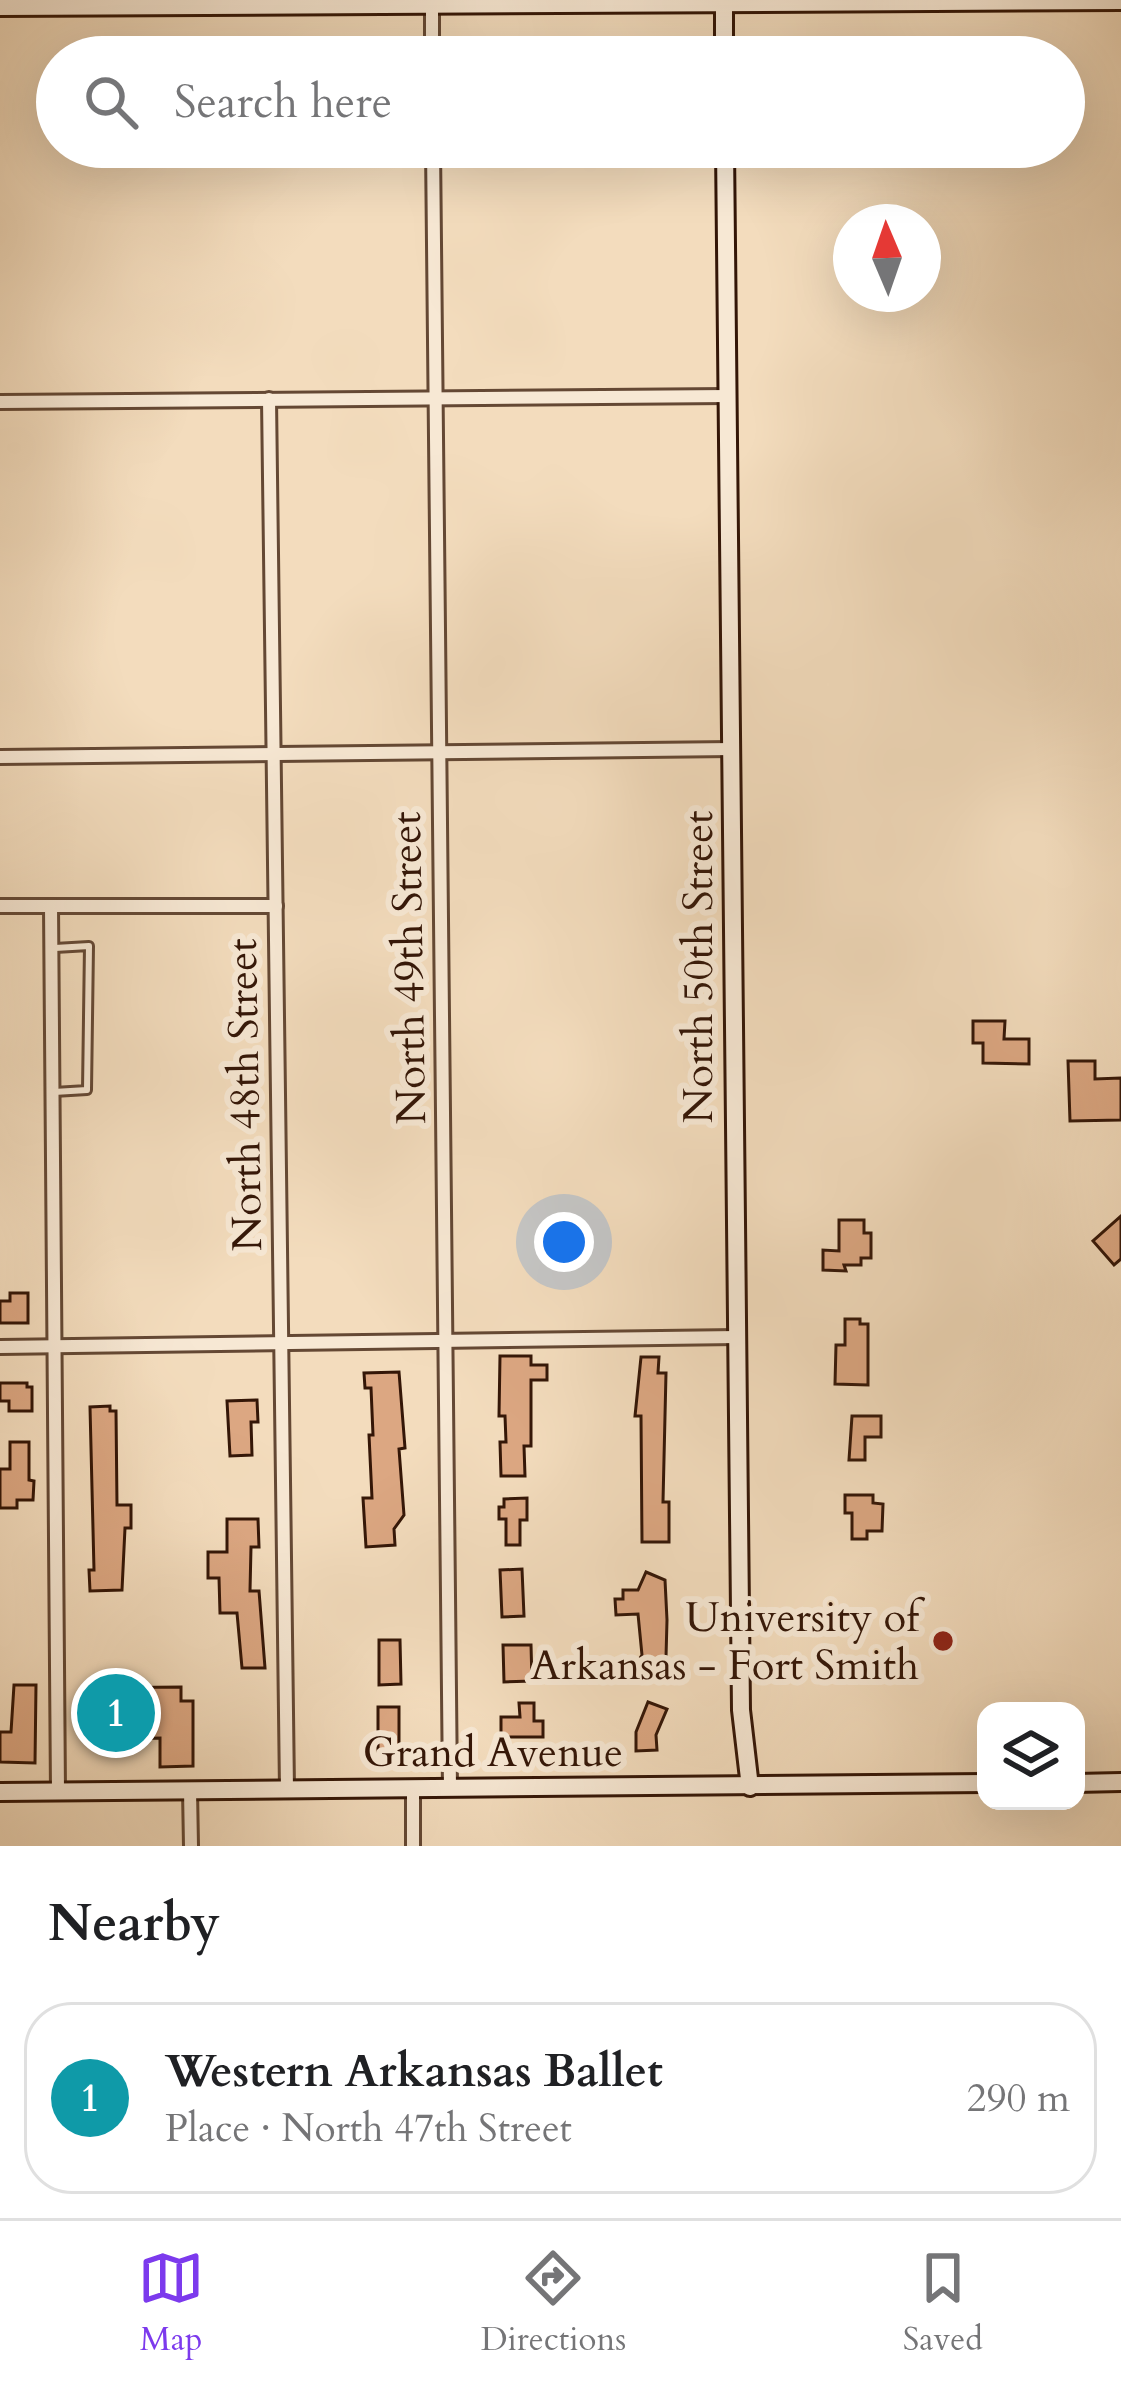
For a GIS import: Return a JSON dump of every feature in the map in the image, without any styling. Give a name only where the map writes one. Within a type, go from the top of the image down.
[{"type":"street","points":[[724,0],[724,36]]},
{"type":"street","points":[[0,7],[1121,1]]},
{"type":"street","points":[[431,3],[432,36]]},
{"type":"street","name":"North 49th Street","points":[[433,168],[450,1788]]},
{"type":"street","name":"North 50th Street","points":[[725,168],[741,1710],[750,1786]]},
{"type":"street","points":[[0,402],[729,396]]},
{"type":"street","name":"North 48th Street","points":[[269,399],[287,1790]]},
{"type":"street","points":[[0,757],[733,749]]},
{"type":"street","points":[[0,906],[276,906]]},
{"type":"street","points":[[51,906],[58,1792]]},
{"type":"street","points":[[0,1347],[737,1336]]},
{"type":"street","points":[[1085,1783],[1121,1782]]},
{"type":"street","name":"Grand Avenue","points":[[0,1792],[977,1784]]},
{"type":"street","points":[[413,1789],[413,1846]]},
{"type":"street","points":[[190,1790],[190,1846]]},
{"type":"lane","points":[[51,949],[89,946],[87,1090],[54,1092]]},
{"type":"building","points":[[973,1021],[1005,1021],[1004,1039],[1029,1039],[1029,1064],[983,1063],[983,1043],[973,1043]]},
{"type":"building","points":[[1068,1061],[1095,1061],[1095,1079],[1121,1078],[1121,1120],[1070,1121]]},
{"type":"building","points":[[1121,1216],[1121,1259],[1114,1265],[1093,1241]]},
{"type":"building","points":[[839,1220],[864,1220],[864,1233],[871,1233],[871,1258],[861,1258],[861,1265],[844,1265],[846,1271],[823,1270],[823,1250],[839,1251]]},
{"type":"building","points":[[10,1293],[28,1293],[28,1323],[0,1323],[0,1301],[10,1301]]},
{"type":"building","points":[[845,1319],[868,1324],[868,1385],[835,1384],[836,1345],[845,1345]]},
{"type":"building","points":[[500,1356],[531,1356],[531,1365],[547,1365],[547,1380],[531,1380],[531,1446],[524,1446],[525,1476],[501,1476],[500,1442],[506,1442],[505,1416],[499,1416]]},
{"type":"building","points":[[641,1357],[659,1357],[658,1373],[666,1373],[663,1502],[669,1502],[669,1542],[642,1542],[641,1416],[635,1416]]},
{"type":"building","points":[[399,1372],[404,1515],[394,1529],[395,1545],[366,1547],[363,1498],[372,1498],[369,1435],[373,1435],[371,1388],[365,1388],[364,1373]]},
{"type":"building","points":[[0,1383],[32,1387],[32,1411],[9,1411],[9,1401],[0,1401]]},
{"type":"building","points":[[257,1400],[258,1422],[251,1422],[252,1455],[230,1456],[227,1401]]},
{"type":"building","points":[[110,1406],[110,1411],[116,1411],[117,1505],[131,1505],[131,1528],[125,1528],[122,1590],[90,1591],[89,1570],[94,1570],[90,1407]]},
{"type":"building","points":[[852,1416],[881,1416],[881,1437],[865,1437],[865,1460],[849,1460]]},
{"type":"building","points":[[10,1442],[29,1442],[33,1500],[17,1500],[17,1508],[0,1508],[0,1469],[10,1469]]},
{"type":"building","points":[[845,1495],[873,1495],[873,1503],[883,1504],[882,1531],[867,1531],[867,1539],[852,1539],[852,1513],[845,1513]]},
{"type":"building","points":[[527,1498],[527,1520],[520,1520],[520,1545],[506,1545],[506,1519],[499,1519],[499,1507],[504,1507],[504,1499]]},
{"type":"building","points":[[227,1519],[258,1519],[259,1547],[251,1547],[250,1591],[259,1591],[265,1668],[242,1668],[237,1613],[220,1613],[219,1578],[208,1578],[208,1552],[227,1552]]},
{"type":"building","points":[[522,1569],[524,1616],[502,1617],[500,1570]]},
{"type":"building","points":[[646,1572],[665,1580],[667,1620],[666,1657],[650,1679],[633,1668],[642,1655],[638,1614],[616,1615],[615,1599],[623,1599],[623,1590],[638,1590]]},
{"type":"building","points":[[379,1640],[400,1640],[401,1684],[379,1685]]},
{"type":"building","points":[[503,1645],[531,1645],[532,1681],[504,1682]]},
{"type":"building","points":[[14,1685],[36,1685],[35,1763],[0,1762],[0,1732],[11,1732]]},
{"type":"building","points":[[181,1687],[181,1701],[193,1701],[193,1766],[160,1767],[160,1738],[84,1740],[82,1688]]},
{"type":"building","points":[[648,1702],[667,1709],[656,1735],[657,1750],[636,1751],[636,1732]]},
{"type":"building","points":[[519,1703],[534,1703],[534,1721],[543,1721],[543,1737],[501,1737],[501,1717],[520,1717]]},
{"type":"building","points":[[378,1707],[399,1707],[399,1754],[393,1758],[380,1758],[378,1752]]},
{"type":"place","name":"University of Arkansas - Fort Smith","points":[[943,1641]]},
{"type":"place","name":"Western Arkansas Ballet","points":[[116,1713]]}]
